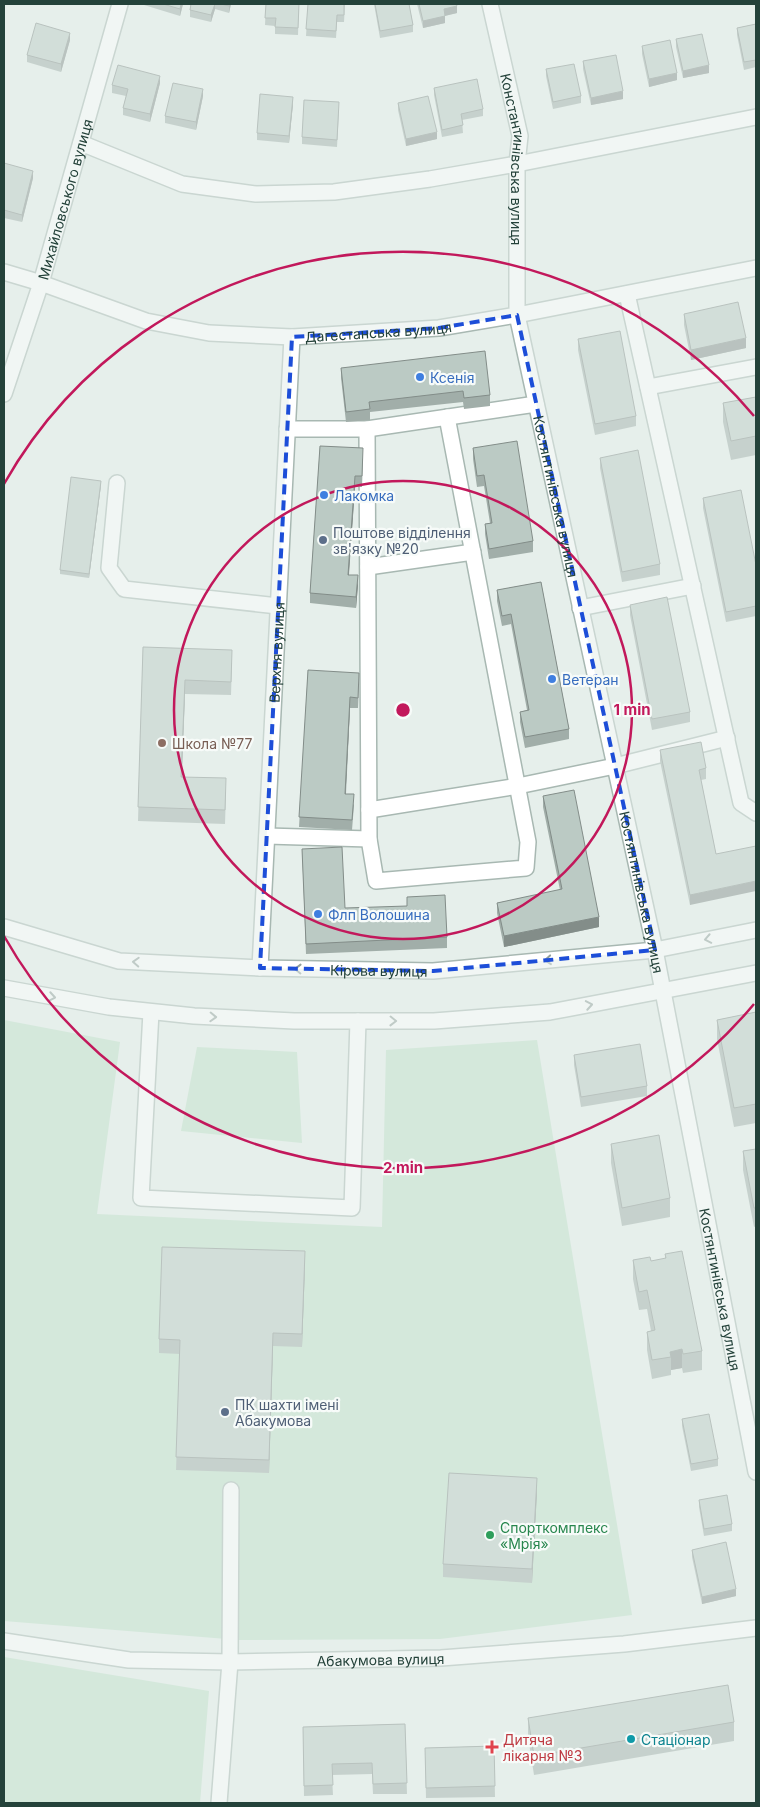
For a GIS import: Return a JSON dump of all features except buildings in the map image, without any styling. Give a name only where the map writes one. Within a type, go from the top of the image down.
[{"type":"street","name":"Михайловського вулиця","points":[[4,394],[41,283],[120,4]]},
{"type":"street","name":"Константинівська вулиця","points":[[490,4],[520,136],[517,164],[516,316]]},
{"type":"street","points":[[81,143],[182,184],[256,194],[334,192],[430,179],[517,164],[756,117]]},
{"type":"street","name":"Дагестанська вулиця","points":[[4,272],[41,283],[146,321],[209,333],[292,337],[439,328],[516,316],[756,268]]},
{"type":"street","points":[[627,294],[741,803],[756,813]]},
{"type":"street","name":"Костянтинівська вулиця","points":[[516,316],[655,950],[756,1472]]},
{"type":"street","name":"Верхня вулиця","points":[[260,968],[292,337]]},
{"type":"street","points":[[648,387],[756,367]]},
{"type":"street","points":[[287,429],[367,429],[536,404]]},
{"type":"street","points":[[367,429],[369,839],[376,881],[526,868],[528,842],[447,417]]},
{"type":"street","points":[[117,483],[109,568],[124,589],[278,606]]},
{"type":"street","points":[[368,567],[473,552]]},
{"type":"street","points":[[580,608],[692,586]]},
{"type":"street","points":[[369,810],[518,786],[615,766],[727,738]]},
{"type":"street","points":[[266,836],[369,839]]},
{"type":"street","name":"Кірова вулиця","points":[[4,927],[119,961],[260,968],[433,971],[655,950],[756,930]]},
{"type":"street","points":[[4,988],[109,1007],[194,1016],[434,1022],[550,1012],[756,973]]},
{"type":"street","points":[[151,1012],[141,1198],[343,1208],[352,1208],[358,1021]]},
{"type":"street","points":[[219,1803],[230,1662],[231,1490]]},
{"type":"street","name":"Абакумова вулиця","points":[[4,1641],[129,1660],[230,1662],[440,1658],[624,1644],[756,1628]]},
{"type":"highlighted area","points":[[517,315],[655,950],[433,971],[260,968],[292,337],[439,328]]},
{"type":"green space","points":[[4,1020],[120,1042],[97,1214],[382,1227],[386,1050],[537,1040],[632,1615],[440,1639],[239,1640],[4,1621]]},
{"type":"green space","points":[[197,1047],[297,1052],[302,1143],[181,1131]]},
{"type":"green space","points":[[4,1657],[209,1691],[200,1803],[4,1803]]},
{"type":"place","name":"Ксенія","points":[[420,377]]},
{"type":"place","name":"Лакомка","points":[[324,495]]},
{"type":"place","name":"Поштове відділення зв'язку №20","points":[[323,540]]},
{"type":"place","name":"Ветеран","points":[[552,679]]},
{"type":"place","name":"Школа №77","points":[[162,743]]},
{"type":"place","name":"Флп Волошина","points":[[318,914]]},
{"type":"place","name":"ПК шахти імені Абакумова","points":[[225,1412]]},
{"type":"place","name":"Спорткомплекс «Мрія»","points":[[490,1535]]},
{"type":"place","name":"Стаціонар","points":[[631,1739]]},
{"type":"place","name":"Дитяча лікарня №3","points":[[492,1747]]}]
